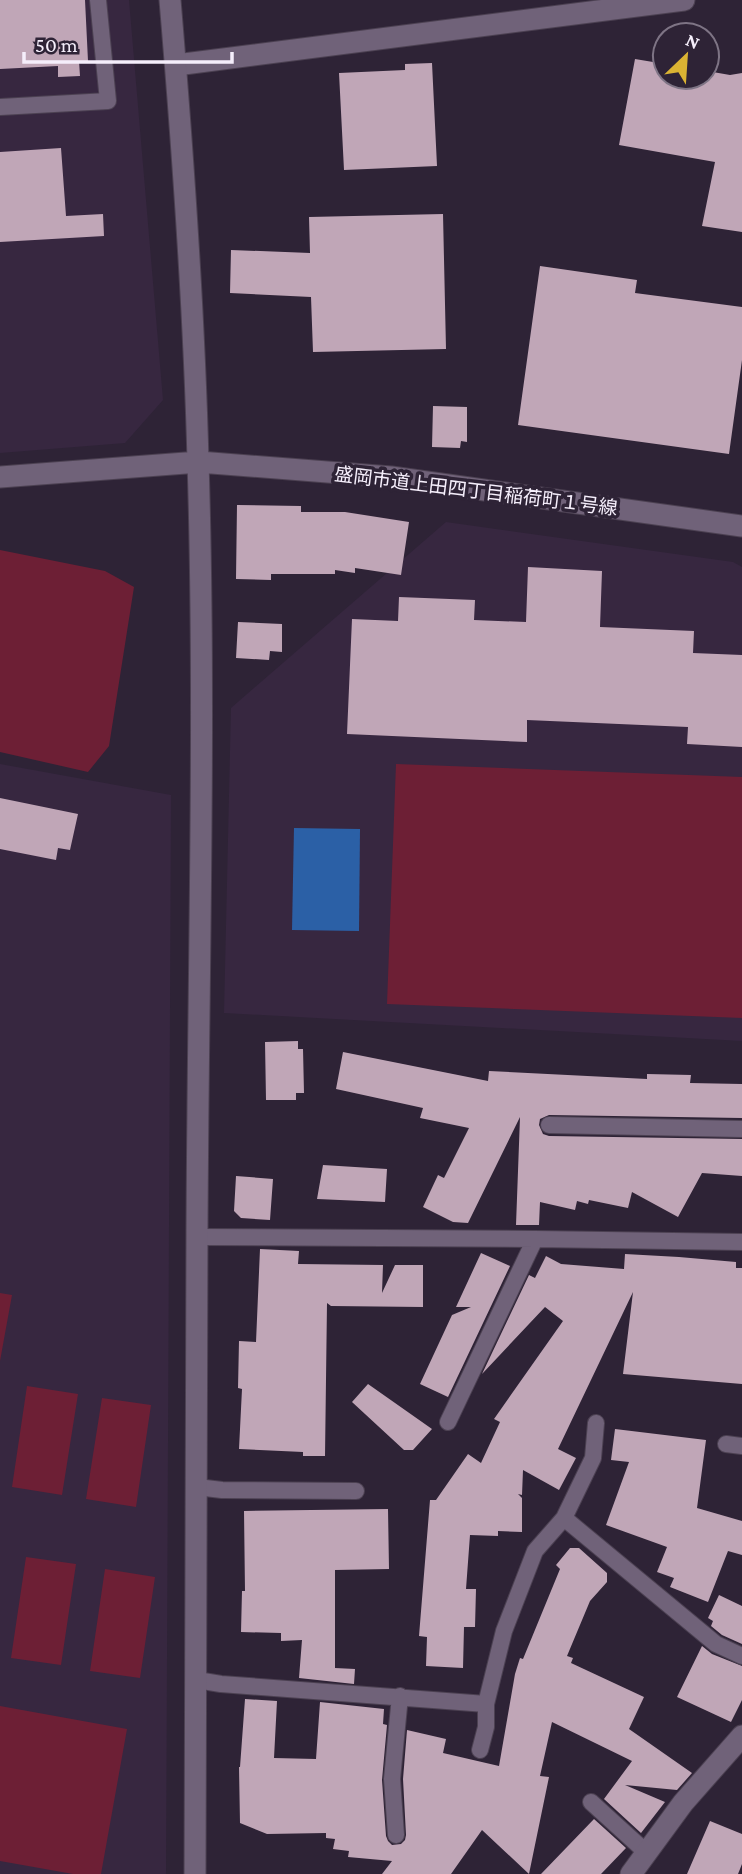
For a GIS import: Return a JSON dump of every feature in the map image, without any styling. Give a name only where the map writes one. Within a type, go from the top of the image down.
[{"type":"street","points":[[170,0],[189,246],[199,462],[202,776],[195,1874]]},
{"type":"street","points":[[176,65],[675,1]]},
{"type":"street","name":"盛岡市道上田四丁目稲荷町１号線","points":[[0,477],[199,462],[391,477],[742,526]]},
{"type":"street","points":[[631,1874],[683,1804],[742,1736]]},
{"type":"lane","points":[[0,107],[108,101],[98,0]]},
{"type":"lane","points":[[549,1125],[742,1129]]},
{"type":"lane","points":[[197,1237],[742,1242]]},
{"type":"lane","points":[[448,1422],[535,1239]]},
{"type":"lane","points":[[480,1750],[486,1727],[486,1704],[504,1631],[535,1551],[564,1518],[593,1458],[596,1423]]},
{"type":"lane","points":[[197,1488],[356,1491]]},
{"type":"lane","points":[[564,1518],[716,1644],[742,1656]]},
{"type":"lane","points":[[197,1680],[486,1704]]},
{"type":"lane","points":[[397,1835],[392,1779],[400,1696]]},
{"type":"lane","points":[[591,1802],[647,1853]]},
{"type":"shaded area","points":[[0,0],[129,0],[163,400],[125,443],[0,453]]},
{"type":"shaded area","points":[[446,522],[733,562],[742,567],[742,1041],[224,1013],[231,708]]},
{"type":"shaded area","points":[[0,550],[105,571],[134,587],[109,746],[88,772],[0,752]]},
{"type":"shaded area","points":[[0,764],[171,795],[166,1874],[0,1874]]},
{"type":"shaded area","points":[[396,764],[742,777],[742,1018],[387,1004]]},
{"type":"shaded area","points":[[0,1293],[12,1295],[0,1361]]},
{"type":"shaded area","points":[[27,1386],[78,1394],[62,1495],[12,1487]]},
{"type":"shaded area","points":[[102,1398],[151,1405],[136,1507],[86,1499]]},
{"type":"shaded area","points":[[26,1557],[76,1564],[61,1665],[11,1658]]},
{"type":"shaded area","points":[[105,1569],[155,1577],[140,1678],[90,1671]]},
{"type":"shaded area","points":[[0,1706],[127,1729],[101,1874],[73,1874],[0,1861]]},
{"type":"water","points":[[294,828],[360,829],[359,931],[292,930]]},
{"type":"building","points":[[0,0],[85,0],[88,61],[79,61],[80,76],[58,77],[58,66],[0,69]]},
{"type":"building","points":[[635,59],[651,62],[651,91],[721,91],[721,73],[742,73],[742,232],[702,226],[715,162],[619,145]]},
{"type":"building","points":[[432,63],[437,166],[344,170],[339,73],[405,70],[405,64]]},
{"type":"building","points":[[61,148],[66,216],[103,214],[104,236],[0,242],[0,152]]},
{"type":"building","points":[[443,214],[446,349],[313,352],[311,297],[230,293],[231,250],[310,253],[309,217]]},
{"type":"building","points":[[540,266],[637,280],[635,293],[742,307],[742,360],[729,454],[518,425]]},
{"type":"building","points":[[433,406],[467,407],[467,442],[461,441],[460,448],[432,447]]},
{"type":"building","points":[[237,505],[301,506],[301,512],[345,512],[409,522],[401,575],[355,568],[355,573],[335,570],[335,574],[271,574],[271,580],[236,579]]},
{"type":"building","points":[[528,567],[602,571],[600,627],[694,631],[693,653],[742,655],[742,747],[687,744],[688,727],[527,720],[527,742],[347,734],[352,619],[398,621],[399,597],[475,600],[474,620],[526,622]]},
{"type":"building","points":[[238,622],[282,624],[282,652],[270,651],[269,660],[236,658]]},
{"type":"building","points":[[0,798],[78,814],[70,850],[58,848],[56,860],[0,849]]},
{"type":"building","points":[[298,1041],[298,1049],[303,1049],[304,1093],[296,1093],[296,1100],[266,1100],[265,1042]]},
{"type":"building","points":[[343,1052],[488,1081],[489,1071],[647,1079],[647,1074],[691,1075],[690,1083],[742,1084],[742,1118],[549,1115],[540,1119],[539,1125],[543,1134],[549,1136],[742,1139],[742,1176],[702,1173],[678,1217],[632,1192],[628,1208],[589,1200],[588,1204],[577,1201],[575,1210],[540,1202],[539,1225],[516,1225],[520,1117],[468,1223],[453,1222],[423,1207],[438,1175],[444,1178],[469,1128],[420,1118],[423,1108],[336,1089]]},
{"type":"building","points":[[323,1165],[387,1169],[385,1202],[317,1199]]},
{"type":"building","points":[[236,1176],[273,1179],[270,1220],[241,1218],[234,1211]]},
{"type":"building","points":[[260,1249],[299,1251],[298,1264],[383,1265],[382,1293],[395,1265],[423,1265],[423,1307],[331,1306],[327,1303],[325,1456],[303,1456],[303,1452],[239,1449],[242,1389],[238,1388],[239,1341],[256,1342]]},
{"type":"building","points":[[481,1253],[510,1266],[448,1397],[420,1384],[452,1315],[471,1307],[456,1307]]},
{"type":"building","points":[[625,1254],[736,1262],[736,1268],[742,1268],[742,1384],[623,1374],[633,1292],[558,1449],[576,1458],[559,1490],[523,1470],[522,1495],[518,1494],[522,1498],[522,1532],[498,1531],[498,1536],[470,1535],[466,1589],[476,1589],[475,1627],[464,1627],[463,1668],[426,1666],[427,1637],[419,1636],[430,1500],[436,1500],[468,1454],[481,1463],[500,1422],[494,1419],[563,1321],[545,1307],[482,1374],[529,1275],[535,1278],[546,1256],[561,1264],[624,1269]]},
{"type":"building","points":[[368,1384],[432,1429],[413,1450],[404,1450],[352,1402]]},
{"type":"building","points":[[615,1429],[706,1440],[697,1508],[742,1521],[742,1555],[728,1551],[708,1602],[670,1587],[674,1578],[657,1572],[667,1547],[606,1525],[629,1462],[611,1460]]},
{"type":"building","points":[[388,1509],[389,1569],[335,1570],[335,1668],[355,1669],[354,1684],[299,1678],[302,1640],[281,1641],[281,1633],[241,1632],[242,1591],[245,1591],[244,1511]]},
{"type":"building","points":[[570,1548],[579,1548],[607,1573],[607,1582],[590,1601],[567,1656],[573,1658],[571,1663],[644,1697],[629,1729],[692,1773],[677,1790],[625,1785],[665,1802],[641,1833],[604,1799],[632,1761],[552,1722],[540,1776],[549,1777],[529,1874],[482,1830],[451,1874],[382,1874],[392,1861],[348,1857],[349,1851],[333,1849],[335,1839],[326,1838],[326,1833],[267,1834],[240,1823],[239,1767],[245,1699],[277,1701],[274,1758],[316,1759],[320,1702],[384,1709],[383,1724],[387,1725],[382,1780],[386,1836],[392,1845],[401,1844],[406,1835],[403,1779],[407,1730],[446,1739],[443,1753],[499,1766],[520,1658],[523,1659],[560,1569],[556,1565]]},
{"type":"building","points":[[719,1595],[742,1606],[742,1644],[722,1635],[711,1626],[713,1621],[708,1618]]},
{"type":"building","points":[[702,1646],[712,1654],[742,1666],[742,1700],[731,1722],[677,1697]]},
{"type":"building","points":[[594,1819],[626,1848],[601,1874],[541,1874]]},
{"type":"building","points":[[710,1821],[742,1834],[742,1864],[738,1874],[687,1874]]}]
